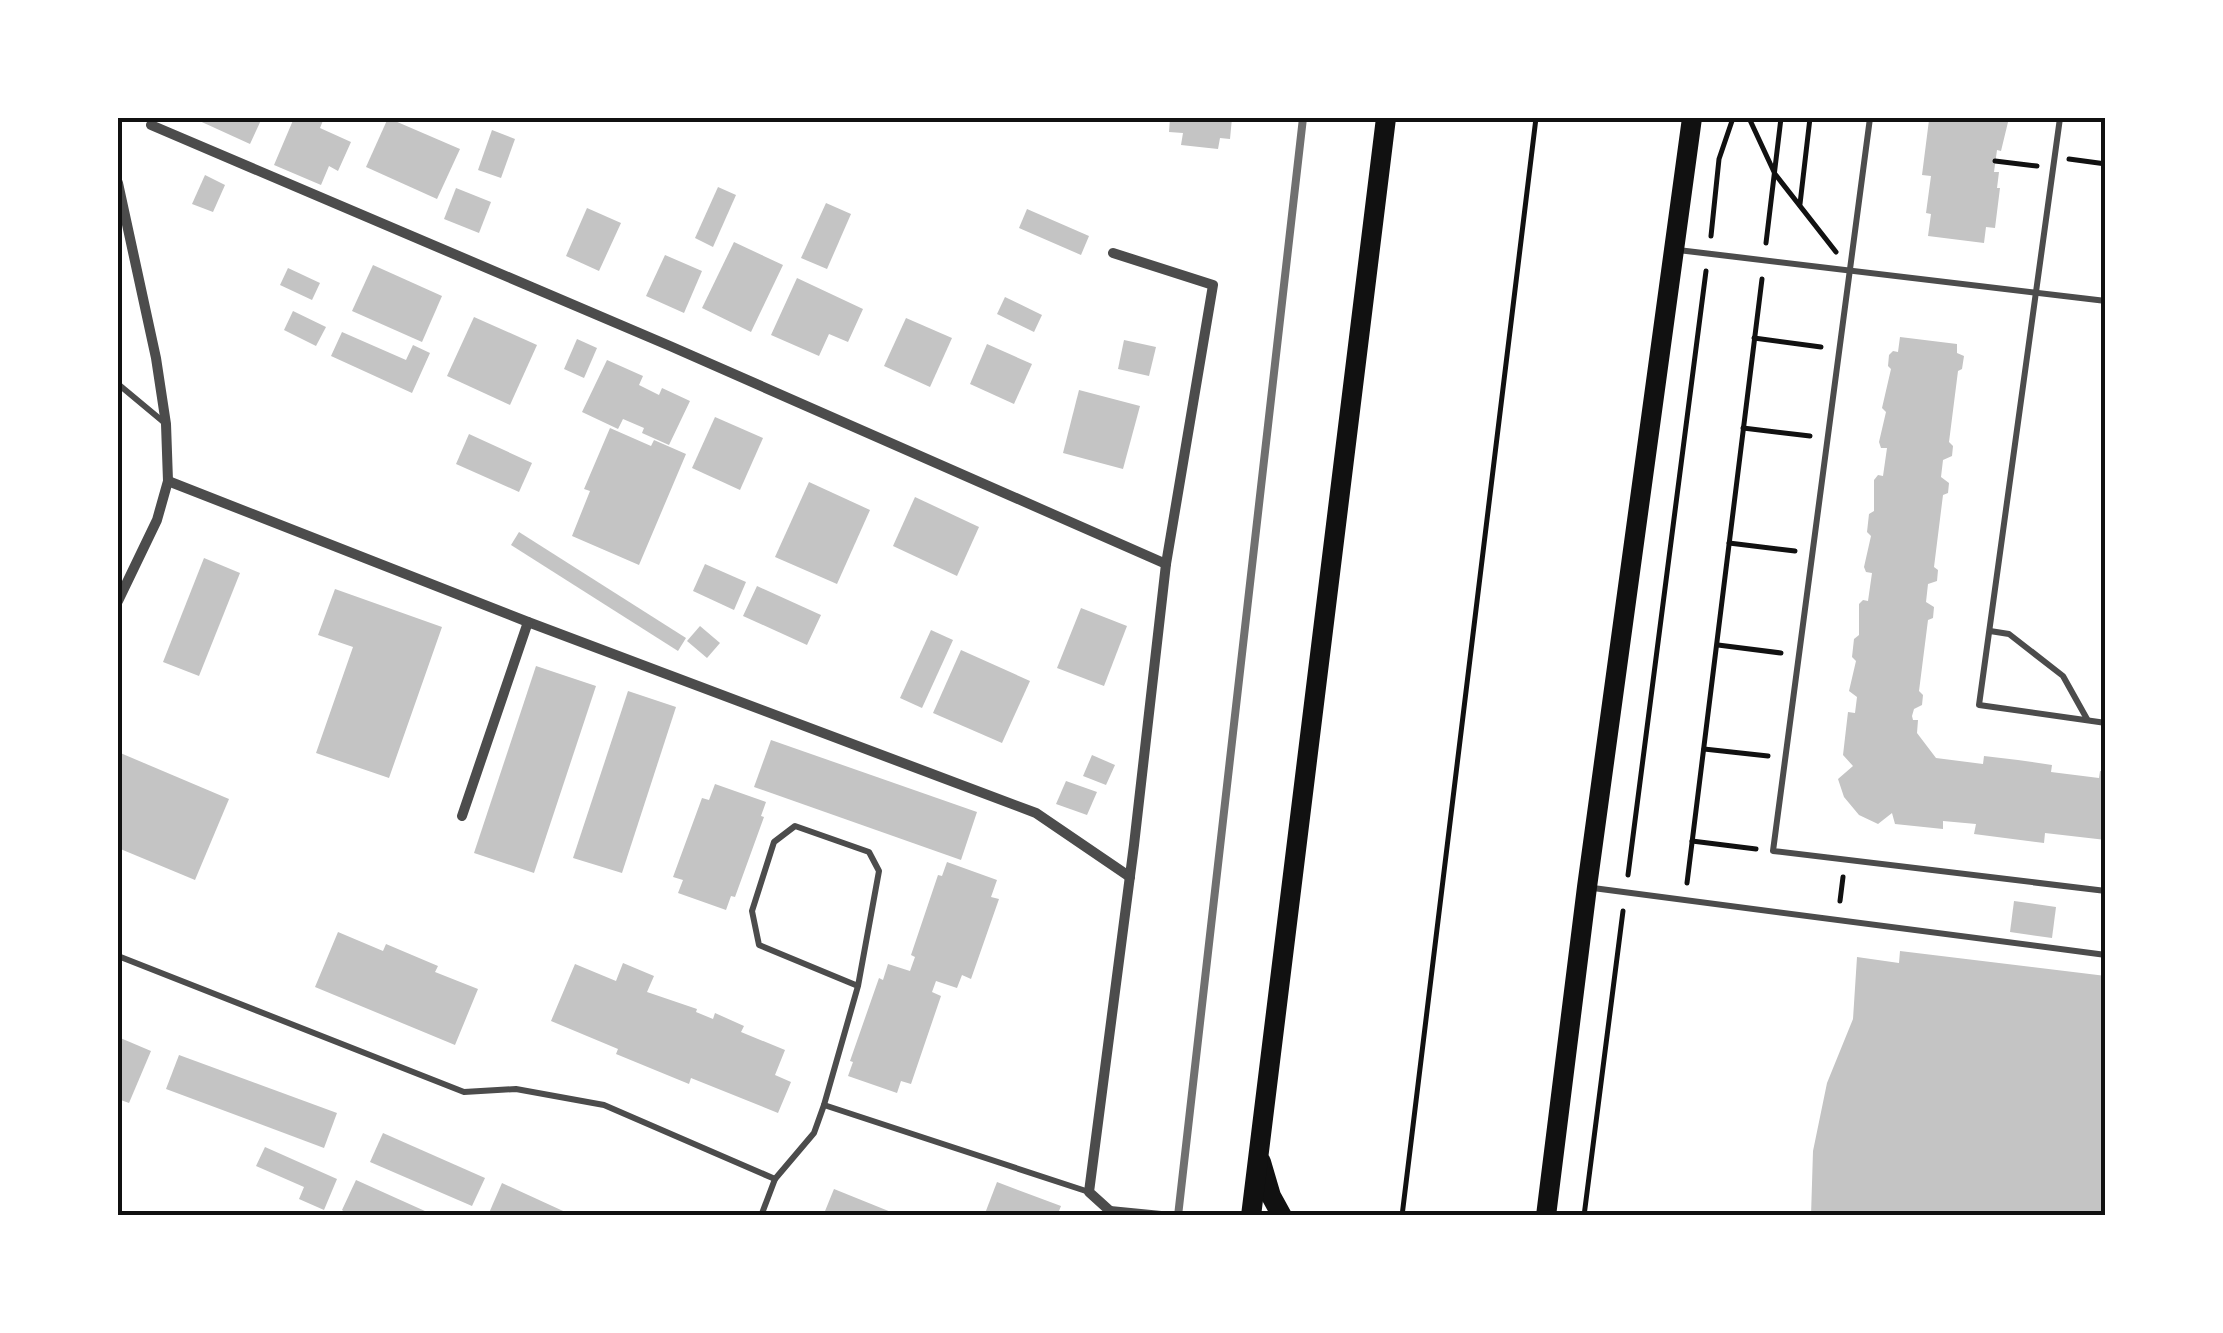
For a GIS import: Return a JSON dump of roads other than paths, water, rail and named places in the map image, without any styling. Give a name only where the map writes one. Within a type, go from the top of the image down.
[{"type":"main road","points":[[1251,1216],[1386,118]]},
{"type":"main road","points":[[1546,1216],[1692,118]]},
{"type":"main road","points":[[1258,1150],[1271,1196],[1282,1216]]},
{"type":"main road","points":[[1532,1216],[1550,1180]]},
{"type":"street","points":[[151,125],[652,338],[1166,564]]},
{"type":"street","points":[[118,184],[156,358],[166,424],[168,481],[157,520],[118,601]]},
{"type":"street","points":[[1113,253],[1212,285],[1166,564],[1089,1192],[1109,1213],[1161,1216]]},
{"type":"street","points":[[168,481],[528,622],[1036,812],[1130,877]]},
{"type":"street","points":[[462,816],[528,622]]},
{"type":"lane","points":[[1870,118],[1774,851],[2106,892]]},
{"type":"lane","points":[[2060,118],[1979,705],[2106,723]]},
{"type":"lane","points":[[1676,250],[2106,301]]},
{"type":"lane","points":[[118,384],[166,424]]},
{"type":"lane","points":[[1990,631],[2009,634],[2063,676],[2087,720]]},
{"type":"lane","points":[[761,1216],[774,1180],[814,1133],[824,1104],[858,986],[879,871],[869,852],[796,826],[774,842],[752,911],[759,945],[858,986]]},
{"type":"lane","points":[[1587,887],[2106,955]]},
{"type":"lane","points":[[118,956],[464,1092],[516,1090],[604,1104],[774,1180]]},
{"type":"lane","points":[[824,1104],[1089,1192]]},
{"type":"railway","points":[[1178,1216],[1303,118]]}]
